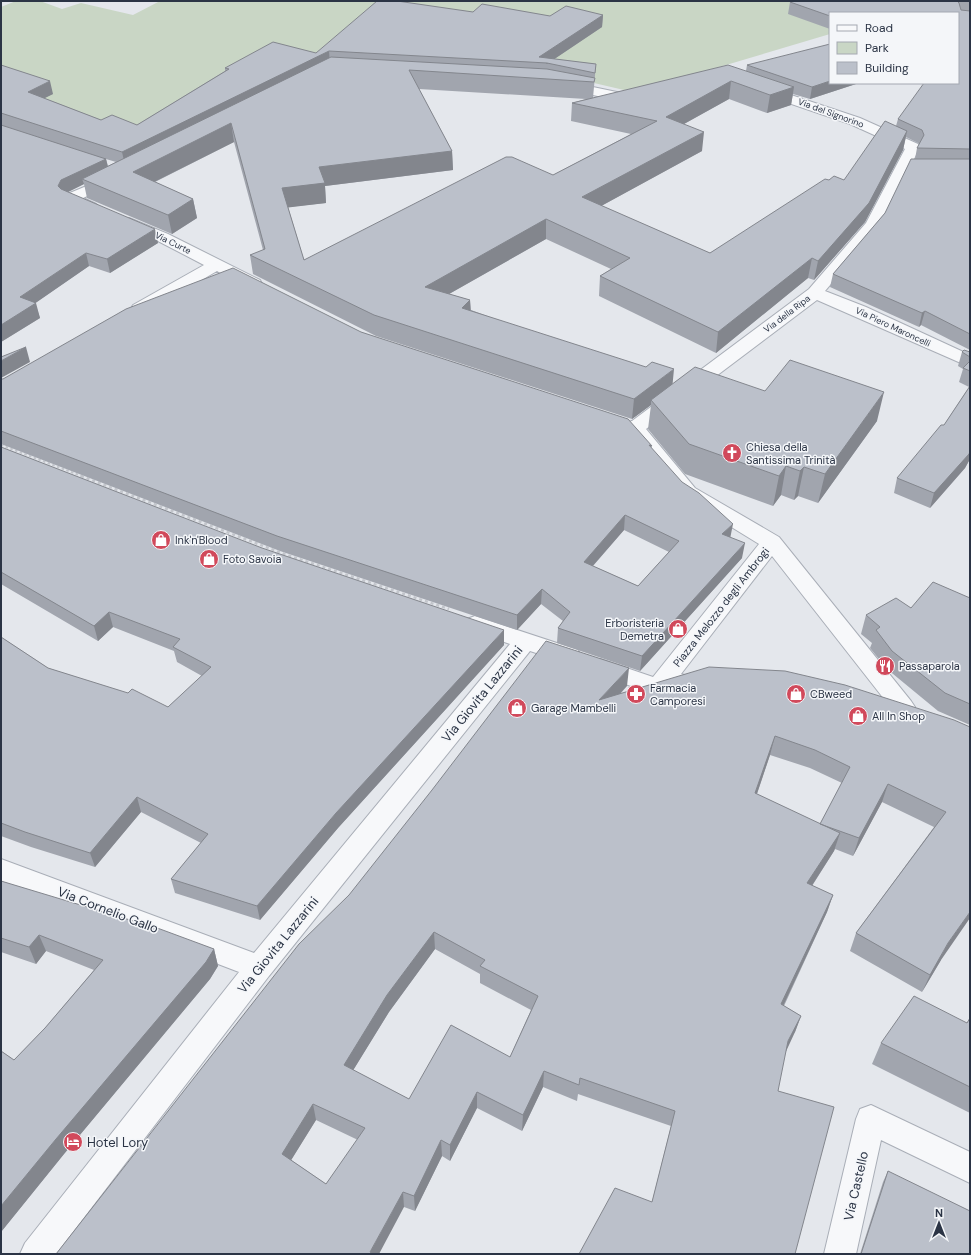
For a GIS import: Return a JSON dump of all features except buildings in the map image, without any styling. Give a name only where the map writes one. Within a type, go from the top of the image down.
[{"type":"street","points":[[554,83],[636,100],[651,96]]},
{"type":"street","name":"Via del Signorino","points":[[754,86],[855,121],[913,147],[909,166]]},
{"type":"street","name":"Via della Ripa","points":[[772,542],[724,515],[688,492],[627,425],[815,293],[873,225],[909,166]]},
{"type":"street","name":"Via Curte","points":[[111,167],[126,172],[70,198],[162,237],[272,292]]},
{"type":"street","points":[[128,315],[216,265]]},
{"type":"street","name":"Via Piero Maroncelli","points":[[815,293],[860,311],[970,362]]},
{"type":"street","name":"Piazza Melozzo degli Ambrogi","points":[[658,687],[772,542],[903,706]]},
{"type":"street","points":[[458,619],[658,687],[699,678]]},
{"type":"street","name":"Via Giovita Lazzarini","points":[[36,1254],[259,967],[525,641]]},
{"type":"street","points":[[873,700],[903,706],[923,716]]},
{"type":"street","name":"Via Cornelio Gallo","points":[[1,870],[259,967]]},
{"type":"street","name":"Via Castello","points":[[840,1254],[871,1119],[970,1168]]},
{"type":"green space","points":[[16,1],[40,1],[62,9],[81,3],[133,15],[160,1],[970,1],[829,12],[829,34],[652,87],[624,90],[551,73],[553,54],[153,130],[1,117],[1,7]]},
{"type":"place","name":"Chiesa della Santissima Trinità","points":[[732,453]]},
{"type":"place","name":"Ink'n'Blood","points":[[161,540]]},
{"type":"place","name":"Foto Savoia","points":[[209,559]]},
{"type":"place","name":"Erboristeria Demetra","points":[[678,629]]},
{"type":"place","name":"Passaparola","points":[[885,666]]},
{"type":"place","name":"Farmacia Camporesi","points":[[636,694]]},
{"type":"place","name":"CBweed","points":[[796,694]]},
{"type":"place","name":"Garage Mambelli","points":[[517,708]]},
{"type":"place","name":"All In Shop","points":[[858,716]]},
{"type":"place","name":"Hotel Lory","points":[[73,1142]]}]
